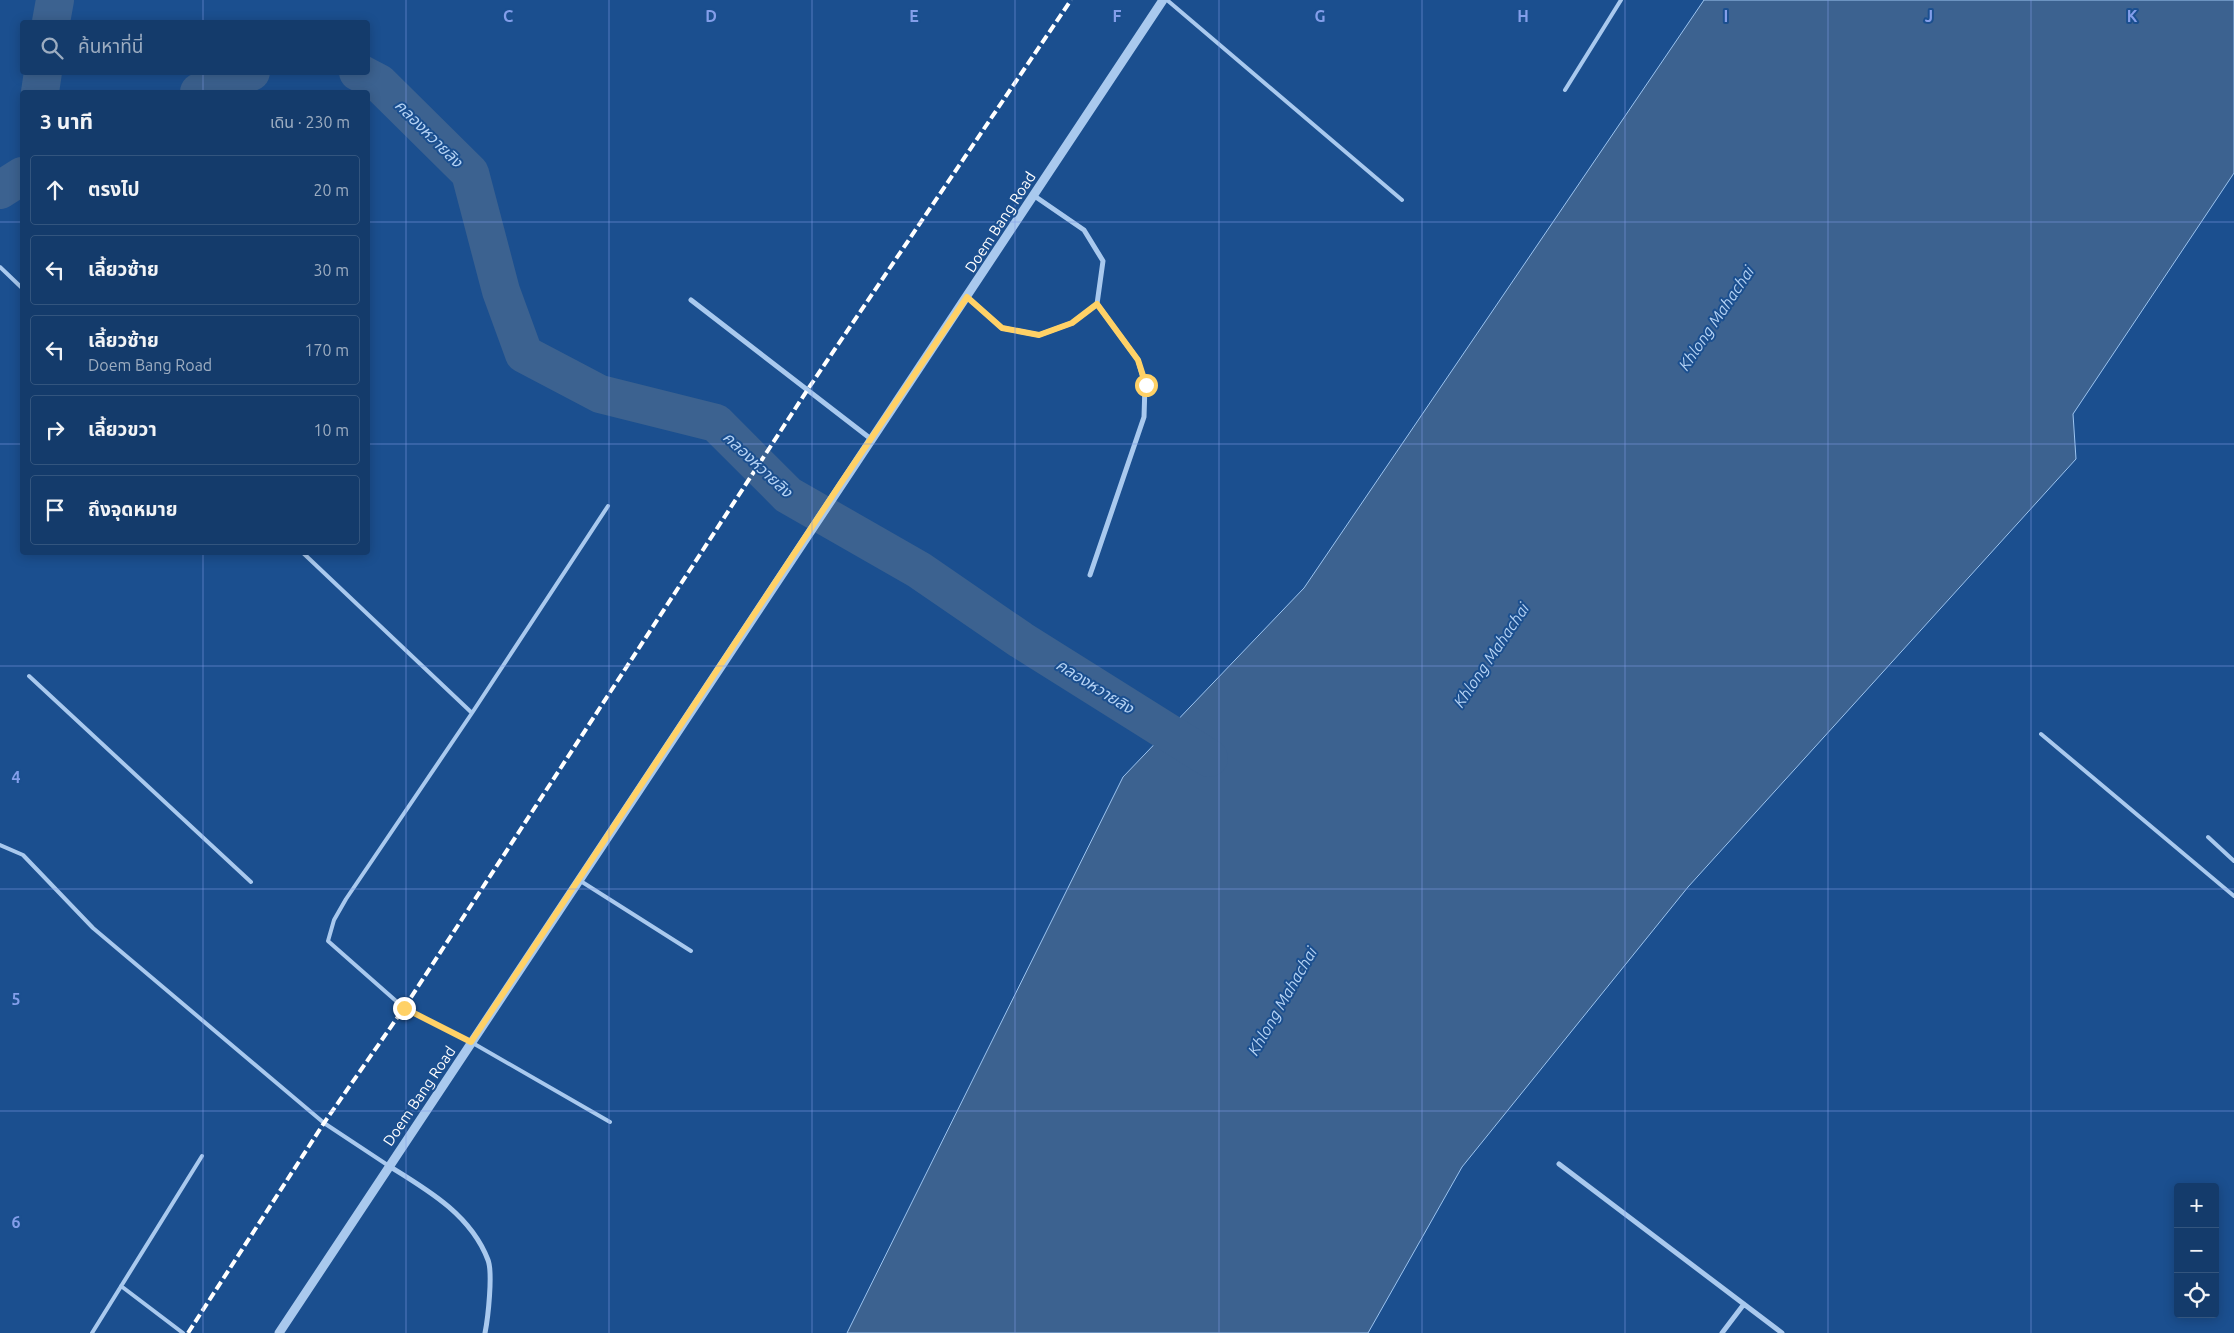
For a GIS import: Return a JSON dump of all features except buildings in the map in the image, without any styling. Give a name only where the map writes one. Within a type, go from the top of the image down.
[{"type":"street","name":"Doem Bang Road","points":[[278,1333],[841,483],[1165,0]]},
{"type":"street","points":[[1033,195],[1084,230],[1103,262],[1097,304],[1138,360],[1146,385],[1144,417],[1090,575]]},
{"type":"street","points":[[967,297],[1002,328],[1039,335],[1072,323],[1097,304]]},
{"type":"street","points":[[691,300],[871,439]]},
{"type":"street","points":[[1559,1164],[1782,1333]]},
{"type":"street","points":[[389,1166],[432,1192],[470,1226],[488,1262],[488,1315],[485,1333]]},
{"type":"street","points":[[1722,1333],[1744,1304]]},
{"type":"lane","points":[[1165,0],[1402,200]]},
{"type":"lane","points":[[1564,90],[1621,0]]},
{"type":"lane","points":[[0,267],[20,286]]},
{"type":"lane","points":[[608,506],[472,713],[346,899],[334,920],[328,941],[404,1008],[471,1042],[610,1122]]},
{"type":"lane","points":[[305,555],[472,713]]},
{"type":"lane","points":[[29,676],[251,882]]},
{"type":"lane","points":[[2040,734],[2234,896]]},
{"type":"lane","points":[[2208,837],[2234,861]]},
{"type":"lane","points":[[0,845],[23,855],[92,928],[324,1123],[389,1166]]},
{"type":"lane","points":[[579,880],[690,952]]},
{"type":"lane","points":[[92,1333],[202,1156]]},
{"type":"lane","points":[[121,1286],[183,1333]]},
{"type":"water","name":"Khlong Mahachai","points":[[1704,0],[2234,0],[2234,173],[2073,414],[2076,459],[1688,887],[1462,1167],[1368,1333],[847,1333],[1123,777],[1304,588]]},
{"type":"waterway","points":[[51,20],[55,0]]},
{"type":"waterway","points":[[40,90],[43,75]]},
{"type":"waterway","name":"คลองหวายลิง","points":[[204,90],[243,75]]},
{"type":"waterway","name":"คลองหวายลิง","points":[[364,75],[379,83],[470,173],[501,291],[524,354],[600,394],[716,423],[788,495],[919,570],[1021,640],[1209,758]]},
{"type":"waterway","name":"คลองหวายลิง","points":[[0,190],[20,177]]},
{"type":"railway","points":[[188,1333],[324,1123],[404,1008],[808,389],[1071,0]]},
{"type":"route","points":[[404,1008],[471,1042],[841,483],[967,297],[1002,328],[1039,335],[1072,323],[1097,304],[1138,360],[1146,385]]}]
